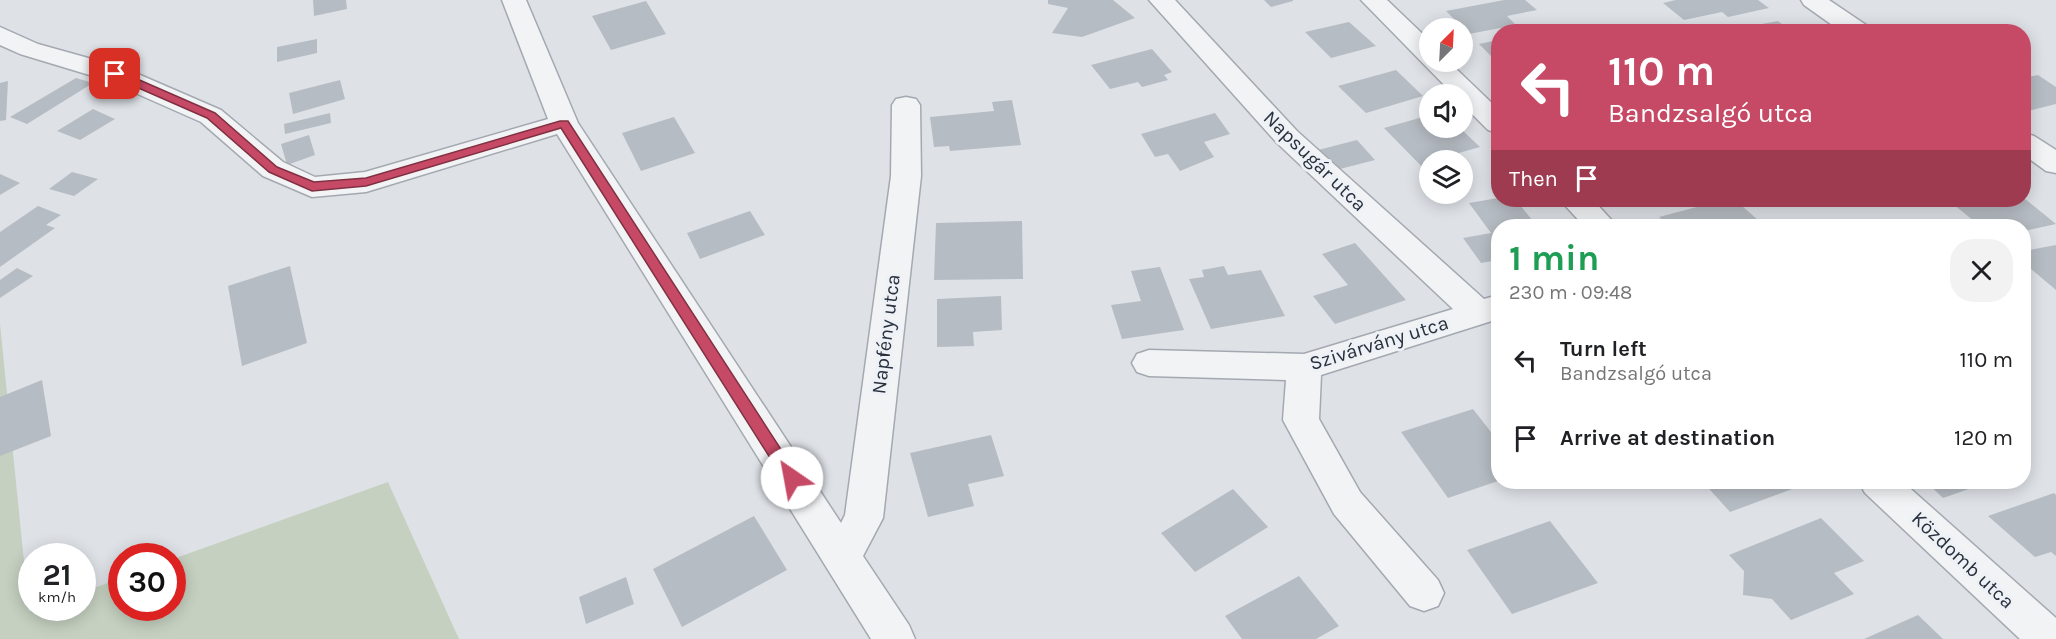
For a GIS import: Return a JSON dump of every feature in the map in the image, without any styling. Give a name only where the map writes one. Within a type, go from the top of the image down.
[{"type":"street","points":[[514,0],[564,123],[894,639]]},
{"type":"street","name":"Napsugár utca","points":[[1161,0],[1287,137],[1488,310]]},
{"type":"street","points":[[1373,0],[1419,45]]},
{"type":"street","points":[[1813,0],[1848,24]]},
{"type":"street","points":[[0,35],[30,49],[115,74],[211,116],[273,169],[312,187],[366,182],[564,123]]},
{"type":"street","points":[[1445,72],[1491,117]]},
{"type":"street","name":"Napfény utca","points":[[842,557],[864,518],[906,176],[906,105]]},
{"type":"street","points":[[2031,147],[2056,164]]},
{"type":"street","points":[[1582,207],[1595,219]]},
{"type":"street","name":"Szivárvány utca","points":[[1149,363],[1304,367],[1488,310]]},
{"type":"street","points":[[1304,367],[1301,420],[1347,503],[1424,593]]},
{"type":"street","name":"Közdomb utca","points":[[1886,489],[2049,639]]},
{"type":"green space","points":[[0,324],[22,543],[18,543],[18,621],[96,621],[96,587],[108,583],[108,621],[186,621],[186,554],[388,482],[459,639],[0,639]]},
{"type":"building","points":[[313,0],[346,0],[347,9],[314,16]]},
{"type":"building","points":[[1048,0],[1113,0],[1135,18],[1082,37],[1052,33],[1068,8],[1048,4]]},
{"type":"building","points":[[1264,0],[1293,0],[1293,1],[1271,7]]},
{"type":"building","points":[[1504,0],[1525,0],[1537,10],[1507,16],[1515,24],[1491,24],[1491,30],[1473,33],[1473,18],[1453,18],[1446,11]]},
{"type":"building","points":[[1676,0],[1758,0],[1769,8],[1728,17],[1722,12],[1684,20],[1663,3]]},
{"type":"building","points":[[646,1],[666,34],[611,50],[592,16]]},
{"type":"building","points":[[1778,21],[1782,24],[1762,24]]},
{"type":"building","points":[[1349,22],[1376,46],[1331,58],[1305,32]]},
{"type":"building","points":[[317,39],[317,53],[277,62],[277,47]]},
{"type":"building","points":[[1491,41],[1491,56],[1479,44]]},
{"type":"building","points":[[1152,49],[1172,72],[1164,75],[1168,80],[1142,87],[1138,82],[1110,89],[1091,65]]},
{"type":"building","points":[[1396,70],[1419,92],[1419,97],[1366,113],[1338,86]]},
{"type":"building","points":[[2038,75],[2056,87],[2056,104],[2031,110],[2031,76]]},
{"type":"building","points":[[76,78],[93,83],[27,124],[10,117]]},
{"type":"building","points":[[340,80],[345,99],[293,114],[289,93]]},
{"type":"building","points":[[8,81],[6,120],[0,121],[0,83]]},
{"type":"building","points":[[1012,100],[1021,145],[950,151],[949,146],[934,147],[930,117],[994,111],[992,102]]},
{"type":"building","points":[[93,109],[115,119],[80,140],[57,131]]},
{"type":"building","points":[[330,113],[331,123],[285,134],[284,124]]},
{"type":"building","points":[[1215,113],[1230,134],[1204,142],[1214,157],[1180,171],[1168,154],[1155,157],[1141,134]]},
{"type":"building","points":[[674,117],[695,153],[641,171],[622,133]]},
{"type":"building","points":[[1419,118],[1419,138],[1471,138],[1480,147],[1469,150],[1419,150],[1419,164],[1384,128]]},
{"type":"building","points":[[309,135],[315,155],[287,165],[281,144]]},
{"type":"building","points":[[1357,140],[1375,160],[1336,170],[1318,150]]},
{"type":"building","points":[[72,172],[98,179],[74,196],[49,189]]},
{"type":"building","points":[[0,174],[20,183],[0,195]]},
{"type":"building","points":[[1491,199],[1491,207],[1522,207],[1531,219],[1491,219],[1491,233],[1470,204]]},
{"type":"building","points":[[2031,204],[2056,224],[2031,229],[2031,219],[1971,219],[1957,207],[2031,207]]},
{"type":"building","points":[[38,206],[61,215],[46,225],[55,228],[0,267],[0,232]]},
{"type":"building","points":[[1697,207],[1743,207],[1757,219],[1661,219],[1659,217]]},
{"type":"building","points":[[750,211],[765,235],[700,259],[687,233]]},
{"type":"building","points":[[1022,221],[1023,279],[934,280],[936,223]]},
{"type":"building","points":[[1491,233],[1491,261],[1481,263],[1463,238]]},
{"type":"building","points":[[1355,243],[1406,300],[1335,324],[1313,296],[1348,285],[1322,254]]},
{"type":"building","points":[[2056,245],[2056,290],[2031,269],[2031,250]]},
{"type":"building","points":[[290,266],[307,343],[242,366],[228,286]]},
{"type":"building","points":[[1224,266],[1228,275],[1261,270],[1285,316],[1211,329],[1189,279],[1204,277],[1202,270]]},
{"type":"building","points":[[1160,267],[1184,330],[1122,339],[1111,305],[1141,301],[1131,271]]},
{"type":"building","points":[[17,268],[33,276],[0,298],[0,280]]},
{"type":"building","points":[[1001,296],[1002,330],[973,332],[974,346],[937,347],[937,299]]},
{"type":"building","points":[[42,380],[51,436],[0,456],[0,397]]},
{"type":"building","points":[[1473,409],[1491,432],[1491,483],[1448,498],[1401,432]]},
{"type":"building","points":[[991,435],[1004,476],[968,484],[974,506],[928,517],[910,453]]},
{"type":"building","points":[[1233,489],[1268,527],[1195,572],[1161,533]]},
{"type":"building","points":[[1709,489],[1792,489],[1730,512]]},
{"type":"building","points":[[1933,489],[1969,489],[1943,498]]},
{"type":"building","points":[[2054,493],[2056,495],[2056,556],[2051,552],[2035,557],[1988,516]]},
{"type":"building","points":[[754,516],[787,570],[682,627],[653,569]]},
{"type":"building","points":[[1821,518],[1864,561],[1834,573],[1854,594],[1791,620],[1772,599],[1743,595],[1744,571],[1729,555]]},
{"type":"building","points":[[1550,521],[1598,583],[1512,614],[1467,550]]},
{"type":"building","points":[[1299,576],[1339,626],[1316,639],[1242,639],[1225,616]]},
{"type":"building","points":[[626,577],[634,604],[586,624],[579,597]]},
{"type":"building","points":[[1918,615],[1943,639],[1864,639]]},
{"type":"route","points":[[115,74],[211,116],[273,169],[312,187],[366,182],[564,123],[792,478]]}]
